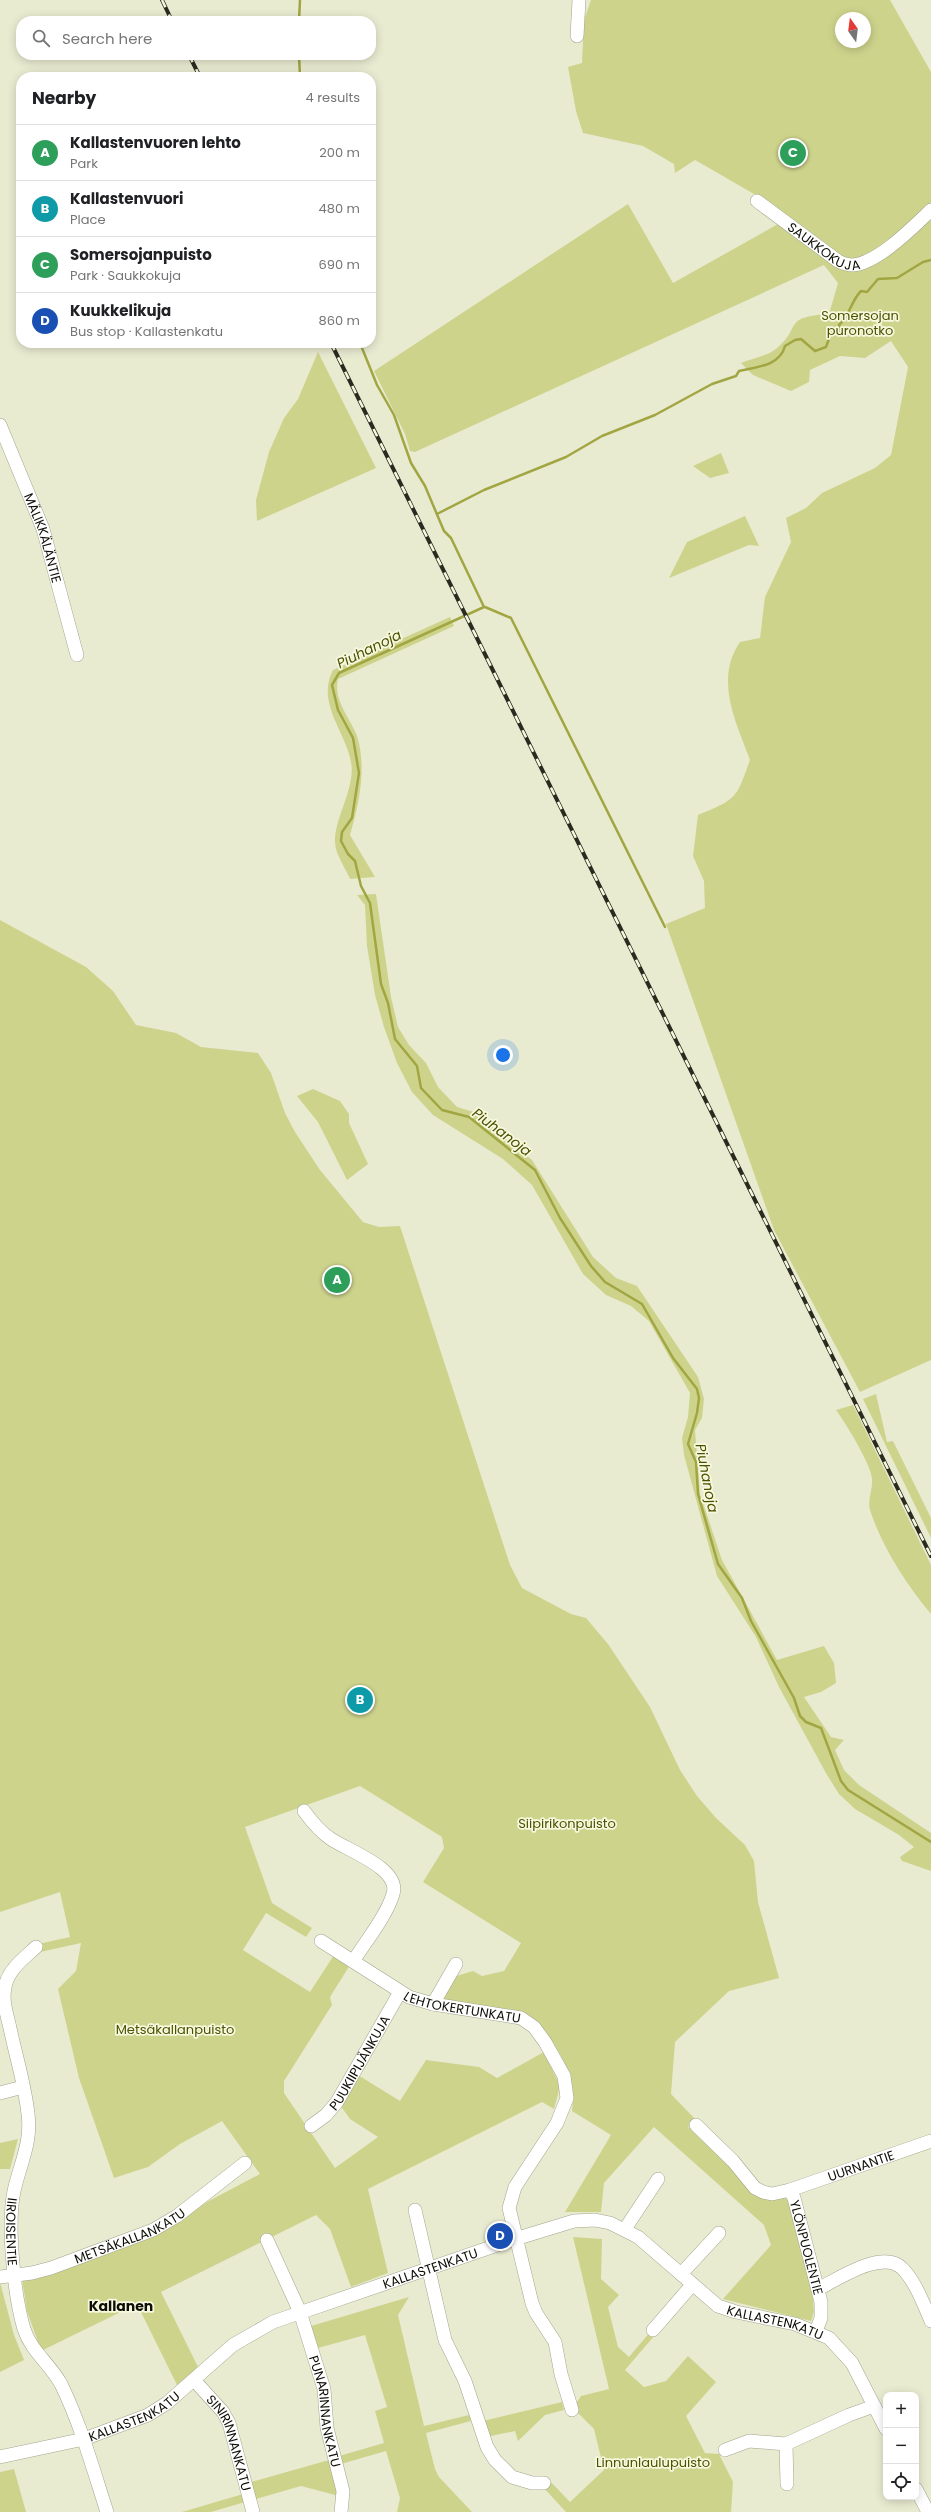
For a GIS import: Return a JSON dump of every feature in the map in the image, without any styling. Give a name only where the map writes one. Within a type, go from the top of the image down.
[{"type":"street","points":[[577,36],[579,0]]},
{"type":"street","name":"SAUKKOKUJA","points":[[757,201],[838,261],[852,265],[867,261],[899,239],[931,210]]},
{"type":"street","name":"MÄLIKKÄLÄNTIE","points":[[0,425],[44,529],[77,655]]},
{"type":"street","points":[[304,1811],[322,1832],[384,1870],[394,1882],[394,1889],[389,1904],[354,1960]]},
{"type":"street","name":"LEHTOKERTUNKATU","points":[[321,1941],[354,1960],[400,1992],[433,2004],[521,2018],[540,2033],[564,2076],[568,2092],[563,2111],[510,2198],[510,2220],[534,2308],[555,2342],[561,2374],[572,2410]]},
{"type":"street","name":"IIROISENTIE","points":[[36,1947],[15,1967],[8,1976],[3,1998],[28,2113],[29,2141],[14,2192],[12,2227],[16,2276],[25,2330],[38,2355],[58,2379],[84,2439],[107,2512]]},
{"type":"street","points":[[433,2004],[456,1964]]},
{"type":"street","name":"PUUKIIPIJÄNKUJA","points":[[311,2126],[326,2116],[337,2102],[400,1992]]},
{"type":"street","points":[[0,2093],[23,2087]]},
{"type":"street","name":"YLÖNPUOLENTIE","points":[[696,2125],[734,2161],[756,2188],[763,2192],[772,2194],[790,2190],[794,2198],[821,2302],[820,2318],[816,2331]]},
{"type":"street","name":"UURNANTIE","points":[[790,2190],[931,2140]]},
{"type":"street","name":"METSÄKALLANKATU","points":[[0,2277],[16,2276],[51,2268],[165,2224],[245,2163]]},
{"type":"street","points":[[625,2229],[658,2179]]},
{"type":"street","points":[[415,2210],[448,2348],[465,2381],[487,2447],[500,2466],[512,2477],[527,2482],[544,2483]]},
{"type":"street","name":"KALLASTENKATU","points":[[0,2457],[84,2439],[148,2416],[194,2380],[218,2357],[247,2335],[274,2322],[515,2238],[574,2221],[595,2220],[625,2229],[652,2248],[682,2274],[692,2286],[718,2306],[816,2331],[841,2348],[852,2363],[885,2428]]},
{"type":"street","points":[[682,2274],[719,2233]]},
{"type":"street","name":"PUNARINNANKATU","points":[[267,2240],[300,2312],[324,2389],[327,2428],[343,2491],[341,2512]]},
{"type":"street","points":[[818,2289],[871,2263],[893,2262],[902,2268],[910,2278],[931,2320]]},
{"type":"street","points":[[654,2330],[692,2286]]},
{"type":"street","name":"SINIRINNANKATU","points":[[194,2380],[223,2412],[229,2423],[253,2512]]},
{"type":"street","points":[[725,2450],[749,2442],[786,2444],[849,2415],[874,2406]]},
{"type":"street","points":[[786,2444],[787,2484]]},
{"type":"street","points":[[922,2492],[928,2512]]},
{"type":"green space","name":"Somersojan puronotko","points":[[591,0],[890,0],[931,72],[931,1360],[860,1392],[774,1230],[666,924],[705,908],[704,881],[693,856],[698,815],[721,805],[733,796],[738,790],[750,760],[730,701],[728,686],[729,671],[732,656],[740,642],[760,638],[765,597],[791,542],[786,518],[806,508],[822,493],[875,468],[891,455],[908,367],[891,341],[865,358],[840,356],[810,370],[809,382],[791,391],[753,375],[741,363],[776,349],[789,335],[798,321],[814,315],[829,314],[838,283],[824,265],[415,452],[410,451],[405,434],[374,371],[628,204],[673,283],[787,219],[773,205],[695,160],[675,173],[674,164],[643,146],[583,133],[576,111],[568,67],[582,63],[584,20]]},
{"type":"green space","points":[[318,352],[376,468],[257,521],[256,500],[269,452],[284,418],[298,399]]},
{"type":"green space","points":[[721,453],[729,473],[710,478],[693,466]]},
{"type":"green space","points":[[745,516],[759,546],[749,545],[669,578],[687,542]]},
{"type":"green space","points":[[450,617],[454,626],[338,679],[337,687],[340,702],[357,736],[360,748],[362,773],[359,798],[350,835],[375,877],[350,879],[335,847],[338,823],[348,792],[352,772],[348,750],[333,716],[330,705],[328,694],[329,682],[333,670]]},
{"type":"green space","points":[[376,894],[391,997],[398,1027],[409,1045],[426,1063],[438,1087],[457,1107],[477,1113],[532,1160],[593,1257],[616,1278],[637,1286],[698,1377],[704,1399],[702,1418],[695,1430],[700,1494],[722,1560],[777,1660],[824,1646],[834,1663],[836,1683],[821,1692],[804,1697],[831,1737],[844,1740],[835,1750],[844,1770],[859,1785],[931,1833],[931,1871],[902,1861],[900,1857],[914,1847],[899,1835],[855,1809],[839,1794],[779,1687],[756,1637],[717,1576],[684,1455],[682,1438],[688,1417],[690,1393],[649,1321],[631,1306],[606,1295],[583,1274],[532,1185],[503,1159],[433,1115],[412,1092],[397,1063],[384,1027],[375,995],[367,946],[365,905],[357,895]]},
{"type":"green space","points":[[0,920],[86,967],[113,991],[136,1025],[176,1033],[201,1047],[258,1053],[271,1073],[285,1113],[295,1132],[320,1170],[363,1222],[379,1227],[400,1226],[510,1565],[522,1588],[571,1614],[586,1618],[608,1644],[650,1707],[680,1770],[697,1796],[716,1818],[745,1845],[754,1861],[758,1902],[779,1978],[729,1991],[675,2042],[671,2094],[695,2119],[688,2127],[729,2164],[781,2197],[790,2200],[813,2298],[814,2312],[811,2321],[723,2299],[771,2245],[764,2225],[654,2127],[604,2183],[601,2212],[565,2212],[611,2135],[572,2111],[572,2087],[567,2068],[558,2050],[545,2030],[440,1999],[453,1977],[473,1971],[482,1976],[504,1971],[521,1943],[423,1882],[444,1848],[442,1837],[360,1786],[245,1827],[272,1903],[312,1928],[306,1937],[266,1913],[243,1950],[310,1992],[334,1955],[350,1965],[330,1997],[332,2005],[284,2081],[284,2093],[335,2168],[378,2137],[350,2119],[339,2104],[358,2075],[400,2101],[426,2060],[479,2067],[497,2078],[544,2052],[560,2086],[554,2109],[542,2102],[368,2189],[388,2273],[351,2287],[330,2229],[316,2215],[161,2292],[198,2367],[178,2387],[137,2304],[41,2351],[27,2311],[22,2279],[180,2221],[207,2202],[260,2174],[222,2121],[180,2144],[148,2167],[114,2178],[79,2078],[58,1989],[76,1971],[81,1943],[40,1952],[38,1944],[70,1937],[60,1892],[0,1912]]},
{"type":"green space","points":[[313,1089],[340,1101],[349,1114],[349,1123],[368,1164],[347,1180],[318,1122],[297,1096]]},
{"type":"green space","points":[[876,1394],[887,1442],[893,1441],[931,1518],[931,1538],[863,1399]]},
{"type":"green space","points":[[853,1405],[931,1565],[931,1614],[904,1578],[881,1538],[875,1524],[869,1506],[872,1479],[868,1464],[836,1410]]},
{"type":"green space","points":[[18,2139],[10,2169],[0,2169],[0,2143]]},
{"type":"green space","name":"Linnunlaulupuisto","points":[[573,2237],[602,2239],[601,2279],[619,2295],[608,2307],[618,2347],[629,2357],[651,2331],[655,2335],[625,2370],[644,2387],[666,2381],[688,2356],[716,2382],[686,2416],[705,2453],[719,2454],[733,2482],[731,2512],[566,2512],[542,2486],[548,2479],[570,2502],[604,2470],[594,2429],[573,2408],[581,2396],[609,2389]]},
{"type":"green space","points":[[0,2282],[14,2335],[24,2360],[0,2372]]},
{"type":"green space","points":[[409,2297],[398,2315],[424,2426],[469,2415],[471,2421],[426,2433],[435,2469],[439,2477],[472,2512],[397,2512],[400,2498],[386,2451],[341,2464],[339,2456],[384,2443],[375,2411],[387,2407],[365,2335],[318,2348],[311,2326]]},
{"type":"green space","points":[[562,2402],[564,2410],[545,2415],[518,2441],[515,2431],[486,2437],[483,2421]]},
{"type":"green space","points":[[329,2460],[339,2496],[301,2486],[256,2499],[251,2482]]},
{"type":"green space","points":[[14,2469],[26,2512],[0,2512],[0,2472]]},
{"type":"green space","points":[[243,2494],[245,2502],[211,2512],[182,2512]]},
{"type":"waterway","name":"Piuhanoja","points":[[299,16],[300,0]]},
{"type":"waterway","name":"Piuhanoja","points":[[299,60],[300,72]]},
{"type":"waterway","points":[[437,514],[484,490],[566,457],[602,436],[655,415],[712,384],[736,376],[739,371],[760,367],[773,362],[782,353],[785,346],[795,340],[801,339],[815,351],[826,347],[830,336],[840,331],[839,325],[846,317],[861,291],[867,292],[878,279],[897,278],[923,262],[931,260]]},
{"type":"waterway","name":"Piuhanoja","points":[[362,348],[377,385],[394,415],[411,463],[425,486],[444,531],[451,538],[484,607],[339,673],[332,685],[338,710],[353,738],[359,773],[352,818],[342,832],[341,841],[348,854],[355,861],[361,886],[370,903],[381,984],[388,1003],[395,1039],[417,1066],[421,1088],[442,1110],[469,1117],[535,1170],[560,1218],[591,1266],[605,1282],[642,1304],[673,1358],[697,1389],[699,1398],[697,1413],[688,1444],[696,1462],[698,1494],[718,1564],[742,1598],[751,1621],[794,1698],[800,1716],[806,1722],[821,1728],[841,1781],[848,1790],[931,1842]]},
{"type":"waterway","points":[[485,607],[511,618],[665,927]]},
{"type":"railway","points":[[162,0],[170,16]]},
{"type":"railway","points":[[192,60],[198,72]]},
{"type":"railway","points":[[333,348],[931,1556]]},
{"type":"place","name":"Somersojanpuisto","points":[[793,153]]},
{"type":"place","name":"Kallastenvuoren lehto","points":[[337,1280]]},
{"type":"place","name":"Kallastenvuori","points":[[360,1700]]},
{"type":"place","name":"Kuukkelikuja","points":[[500,2236]]},
{"type":"district","name":"Kallanen","points":[[121,2306]]},
{"type":"park label","name":"Siipirikonpuisto","points":[[567,1823]]},
{"type":"park label","name":"Metsäkallanpuisto","points":[[175,2029]]}]
